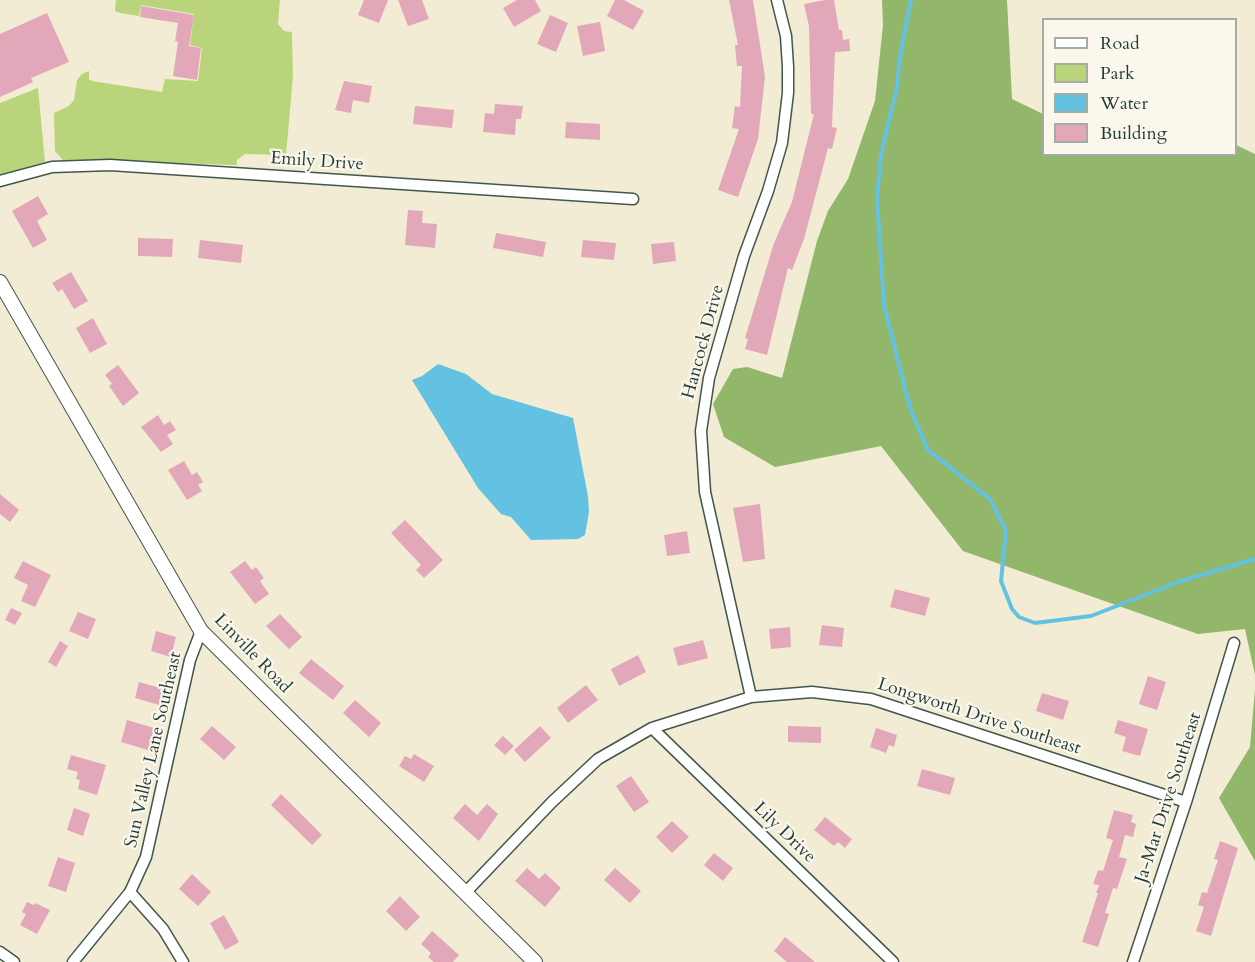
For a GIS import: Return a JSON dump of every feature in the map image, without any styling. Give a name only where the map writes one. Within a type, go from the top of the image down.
[{"type":"main road","name":"Linville Road","points":[[0,282],[201,631],[535,962]]},
{"type":"street","name":"Hancock Drive","points":[[751,697],[705,492],[701,431],[709,378],[744,256],[768,191],[782,143],[788,93],[788,67],[786,36],[777,0]]},
{"type":"street","name":"Emily Drive","points":[[0,181],[51,167],[110,165],[633,199]]},
{"type":"street","name":"Sun Valley Lane Southeast","points":[[73,962],[130,892],[146,857],[190,660],[201,631]]},
{"type":"street","name":"Ja-Mar Drive Southeast","points":[[1133,962],[1186,802],[1234,643]]},
{"type":"street","name":"Longworth Drive Southeast","points":[[465,892],[552,802],[598,759],[652,728],[751,697],[812,692],[871,699],[1186,802]]},
{"type":"street","name":"Lily Drive","points":[[652,728],[893,962]]},
{"type":"street","points":[[130,892],[163,929],[183,962]]},
{"type":"street","points":[[0,952],[14,962]]},
{"type":"green space","points":[[116,0],[280,0],[278,24],[284,31],[292,32],[293,76],[286,155],[245,154],[237,160],[237,165],[63,160],[55,151],[54,113],[69,106],[74,100],[77,80],[82,74],[89,71],[89,79],[92,81],[162,92],[165,79],[198,81],[202,48],[190,45],[194,14],[141,5],[139,16],[120,13],[115,11]]},
{"type":"green space","points":[[882,0],[1007,0],[1012,99],[1042,114],[1042,156],[1237,156],[1237,145],[1255,154],[1255,675],[1245,629],[1198,634],[963,551],[881,446],[775,467],[724,437],[713,404],[733,369],[747,367],[782,378],[817,241],[828,211],[848,179],[875,101],[883,25]]},
{"type":"green space","points":[[38,88],[45,162],[0,175],[0,103]]},
{"type":"green space","points":[[1255,689],[1255,861],[1219,798],[1250,747]]},
{"type":"water","points":[[438,364],[466,374],[492,394],[573,418],[588,496],[589,512],[585,535],[578,539],[531,540],[511,517],[501,514],[478,488],[412,380],[422,376]]},
{"type":"building","points":[[364,0],[388,0],[379,23],[358,15]]},
{"type":"building","points":[[398,0],[422,0],[429,19],[408,26]]},
{"type":"building","points":[[517,0],[535,0],[541,11],[514,27],[503,8]]},
{"type":"building","points":[[615,0],[624,0],[644,11],[633,30],[607,16]]},
{"type":"building","points":[[729,0],[753,0],[765,77],[758,139],[738,197],[718,190],[739,129],[732,128],[735,106],[740,107],[742,66],[737,66],[735,45],[738,45]]},
{"type":"building","points":[[834,0],[839,30],[842,30],[843,40],[849,39],[850,51],[835,52],[832,127],[837,128],[832,149],[828,148],[804,239],[792,270],[788,268],[767,355],[745,349],[748,339],[745,338],[774,243],[792,202],[814,114],[811,114],[809,26],[804,4]]},
{"type":"building","points":[[141,6],[194,15],[189,46],[201,48],[197,80],[173,76],[178,23],[140,17]]},
{"type":"building","points":[[47,13],[69,62],[31,78],[33,82],[0,97],[0,34]]},
{"type":"building","points":[[550,15],[568,23],[556,52],[537,44]]},
{"type":"building","points":[[600,22],[605,51],[583,56],[577,26]]},
{"type":"building","points":[[344,81],[372,86],[369,103],[353,100],[351,113],[335,110]]},
{"type":"building","points":[[495,104],[523,106],[521,119],[516,119],[515,135],[483,132],[485,113],[494,114]]},
{"type":"building","points":[[415,106],[454,110],[452,128],[413,124]]},
{"type":"building","points":[[566,122],[600,124],[600,140],[565,138]]},
{"type":"building","points":[[38,196],[48,214],[37,221],[47,240],[33,248],[12,211]]},
{"type":"building","points":[[408,210],[423,211],[422,223],[437,224],[435,248],[405,245]]},
{"type":"building","points":[[496,233],[546,242],[543,257],[493,248]]},
{"type":"building","points":[[138,238],[173,239],[172,257],[138,256]]},
{"type":"building","points":[[200,240],[243,245],[241,263],[198,258]]},
{"type":"building","points":[[583,240],[616,243],[614,260],[581,257]]},
{"type":"building","points":[[674,242],[676,261],[653,264],[651,244]]},
{"type":"building","points":[[71,272],[88,301],[74,309],[62,289],[58,292],[52,283]]},
{"type":"building","points":[[93,318],[107,344],[90,353],[76,328]]},
{"type":"building","points":[[118,365],[139,393],[123,406],[109,386],[112,384],[105,375]]},
{"type":"building","points":[[158,415],[164,425],[170,421],[176,430],[167,435],[173,444],[161,452],[141,427]]},
{"type":"building","points":[[184,461],[192,475],[197,472],[203,482],[198,485],[202,491],[187,500],[168,470]]},
{"type":"building","points":[[0,494],[19,510],[10,522],[0,514]]},
{"type":"building","points":[[760,504],[765,559],[743,562],[733,508]]},
{"type":"building","points":[[405,520],[443,560],[424,578],[416,570],[421,565],[391,533]]},
{"type":"building","points":[[687,531],[690,553],[667,556],[664,535]]},
{"type":"building","points":[[23,561],[51,575],[35,607],[21,601],[28,585],[14,578]]},
{"type":"building","points":[[245,561],[252,570],[256,567],[264,578],[260,581],[269,594],[255,604],[230,572]]},
{"type":"building","points":[[895,589],[930,598],[925,616],[890,607]]},
{"type":"building","points":[[11,608],[22,613],[15,625],[5,620]]},
{"type":"building","points":[[78,612],[96,619],[88,639],[69,631]]},
{"type":"building","points":[[280,614],[302,637],[289,649],[266,626]]},
{"type":"building","points":[[822,625],[844,628],[842,647],[819,645]]},
{"type":"building","points":[[790,627],[791,647],[771,649],[769,629]]},
{"type":"building","points":[[156,631],[176,637],[171,657],[151,651]]},
{"type":"building","points":[[703,640],[708,658],[678,666],[673,648]]},
{"type":"building","points":[[60,641],[68,646],[56,667],[48,662]]},
{"type":"building","points":[[638,655],[646,672],[619,686],[611,669]]},
{"type":"building","points":[[311,659],[344,686],[333,700],[299,673]]},
{"type":"building","points":[[1148,676],[1166,682],[1157,710],[1139,704]]},
{"type":"building","points":[[139,682],[164,689],[159,705],[135,698]]},
{"type":"building","points":[[586,685],[598,700],[568,723],[557,708]]},
{"type":"building","points":[[1042,693],[1069,701],[1063,720],[1036,711]]},
{"type":"building","points":[[355,700],[381,723],[369,737],[343,713]]},
{"type":"building","points":[[127,720],[154,728],[148,750],[121,742]]},
{"type":"building","points":[[1118,720],[1148,729],[1140,756],[1122,751],[1126,737],[1114,733]]},
{"type":"building","points":[[212,726],[236,747],[224,760],[200,739]]},
{"type":"building","points":[[540,726],[551,738],[525,762],[514,750]]},
{"type":"building","points":[[788,726],[821,727],[821,743],[788,742]]},
{"type":"building","points":[[876,728],[897,735],[894,747],[889,745],[886,753],[870,747]]},
{"type":"building","points":[[503,736],[514,746],[505,755],[494,745]]},
{"type":"building","points":[[414,754],[434,766],[424,782],[399,766],[405,756],[411,759]]},
{"type":"building","points":[[71,755],[106,765],[97,795],[78,789],[80,780],[76,779],[78,772],[67,769]]},
{"type":"building","points":[[922,769],[955,778],[950,795],[917,786]]},
{"type":"building","points":[[631,776],[649,802],[634,812],[616,786]]},
{"type":"building","points":[[281,794],[322,835],[312,845],[271,805]]},
{"type":"building","points":[[465,804],[477,815],[487,804],[498,814],[479,841],[453,818]]},
{"type":"building","points":[[74,808],[90,814],[83,836],[67,830]]},
{"type":"building","points":[[1114,810],[1133,815],[1131,822],[1136,824],[1133,837],[1125,835],[1119,857],[1127,859],[1117,889],[1113,888],[1105,913],[1109,914],[1098,947],[1082,942],[1098,893],[1096,893],[1099,885],[1093,884],[1098,870],[1103,871],[1113,840],[1106,838]]},
{"type":"building","points":[[825,817],[852,839],[845,848],[838,842],[834,846],[814,830]]},
{"type":"building","points":[[672,821],[689,837],[672,853],[656,837]]},
{"type":"building","points":[[1220,841],[1238,848],[1211,936],[1196,931],[1204,907],[1198,905],[1202,892],[1207,893],[1218,860],[1214,859]]},
{"type":"building","points":[[714,853],[733,868],[723,881],[704,865]]},
{"type":"building","points":[[58,857],[75,863],[66,892],[48,886]]},
{"type":"building","points":[[527,868],[539,879],[545,873],[561,888],[545,907],[515,881]]},
{"type":"building","points":[[615,868],[641,891],[630,903],[604,880]]},
{"type":"building","points":[[192,874],[211,892],[198,906],[179,889]]},
{"type":"building","points":[[400,896],[420,917],[406,931],[386,911]]},
{"type":"building","points":[[27,902],[50,910],[37,934],[20,925],[26,914],[22,912]]},
{"type":"building","points":[[224,915],[239,942],[225,950],[210,923]]},
{"type":"building","points":[[432,931],[459,955],[453,962],[434,962],[428,957],[431,953],[421,944]]},
{"type":"building","points":[[785,937],[815,962],[787,962],[774,951]]},
{"type":"waterway","points":[[911,0],[900,56],[897,87],[881,155],[877,199],[884,305],[910,408],[928,450],[990,499],[1006,530],[1001,581],[1012,609],[1019,617],[1035,623],[1091,616],[1178,582],[1255,559]]}]
